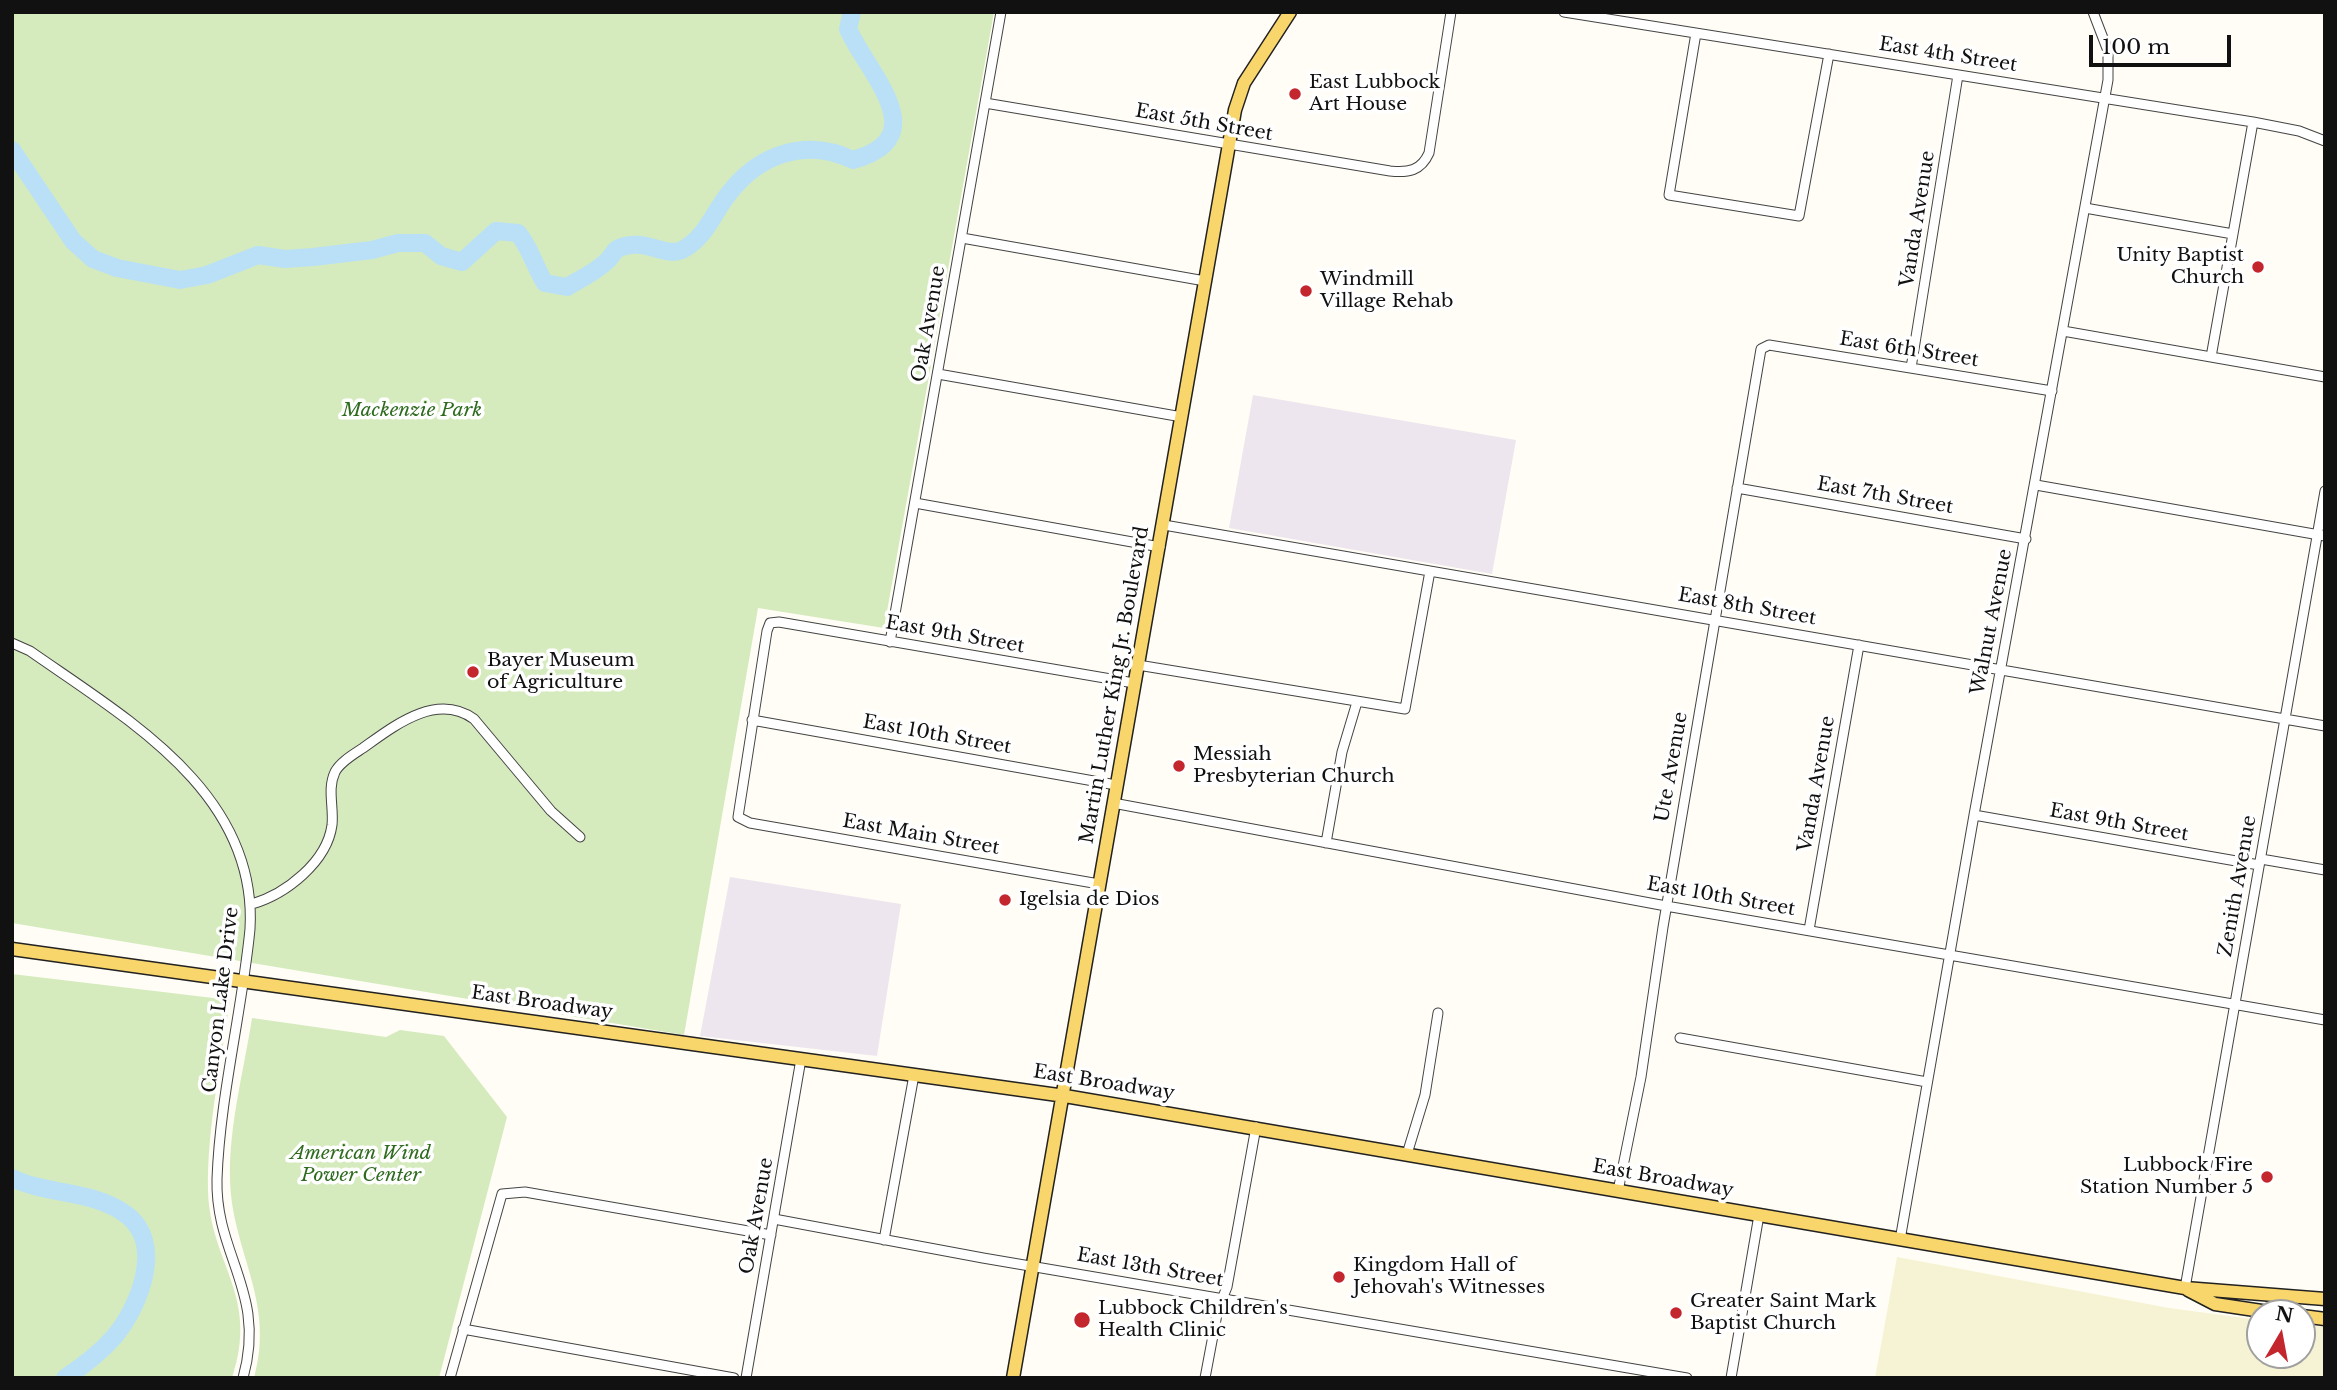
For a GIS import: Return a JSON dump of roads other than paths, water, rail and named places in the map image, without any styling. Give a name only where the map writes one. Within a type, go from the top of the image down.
[{"type":"main road","name":"Martin Luther King Jr. Boulevard","points":[[1013,1378],[1065,1096],[1116,785],[1235,110],[1244,83],[1290,12]]},
{"type":"main road","name":"East Broadway","points":[[12,949],[1065,1096],[2185,1288],[2325,1299]]},
{"type":"main road","name":"East Broadway","points":[[2185,1288],[2215,1304],[2246,1309]]},
{"type":"street","name":"Oak Avenue","points":[[890,642],[1002,12]]},
{"type":"street","name":"East 5th Street","points":[[985,103],[1404,172],[1418,168],[1429,153],[1451,12]]},
{"type":"street","name":"East 4th Street","points":[[1564,12],[2253,122],[2299,131],[2325,141]]},
{"type":"street","name":"Walnut Avenue","points":[[1900,1240],[1973,816],[2036,485],[2105,98],[2110,60],[2093,12]]},
{"type":"street","points":[[1696,33],[1669,195],[1799,216],[1829,54]]},
{"type":"street","name":"Vanda Avenue","points":[[1911,368],[1958,75]]},
{"type":"street","points":[[2211,357],[2253,122]]},
{"type":"street","points":[[2085,208],[2232,234]]},
{"type":"street","points":[[962,238],[1205,281]]},
{"type":"street","points":[[2063,331],[2325,377]]},
{"type":"street","name":"East 6th Street","points":[[1761,349],[1769,345],[2052,391]]},
{"type":"street","name":"Ute Avenue","points":[[1618,1191],[1637,1100],[1666,906],[1761,349]]},
{"type":"street","points":[[938,374],[1182,417]]},
{"type":"street","points":[[2036,485],[2321,535]]},
{"type":"street","name":"East 7th Street","points":[[1737,488],[2026,539]]},
{"type":"street","name":"Zenith Avenue","points":[[2185,1288],[2285,719],[2321,535],[2325,491]]},
{"type":"street","points":[[915,503],[1160,547]]},
{"type":"street","name":"East 8th Street","points":[[1164,524],[2325,726]]},
{"type":"street","points":[[1138,665],[1405,709],[1430,571]]},
{"type":"street","name":"East 9th Street","points":[[752,720],[770,623],[779,622],[1135,683]]},
{"type":"street","name":"Canyon Lake Drive","points":[[12,643],[30,651],[144,731],[183,766],[239,850],[248,872],[252,904],[217,1180],[221,1223],[242,1280],[250,1316],[249,1355],[243,1378]]},
{"type":"street","name":"Vanda Avenue","points":[[1809,930],[1859,645]]},
{"type":"street","points":[[1326,843],[1342,752],[1357,702]]},
{"type":"street","points":[[252,904],[289,887],[321,853],[332,824],[332,781],[338,767],[394,726],[432,710],[457,711],[474,719],[551,811],[580,837]]},
{"type":"street","name":"East 10th Street","points":[[752,720],[1116,785]]},
{"type":"street","name":"East Main Street","points":[[752,720],[738,817],[750,823],[1099,884]]},
{"type":"street","name":"East 10th Street","points":[[1113,803],[1666,906],[2325,1020]]},
{"type":"street","name":"East 9th Street","points":[[1973,816],[2325,870]]},
{"type":"street","points":[[1407,1154],[1426,1095],[1438,1013]]},
{"type":"street","points":[[1680,1038],[1927,1082]]},
{"type":"street","name":"Oak Avenue","points":[[746,1378],[801,1059]]},
{"type":"street","points":[[884,1240],[914,1075]]},
{"type":"street","points":[[1205,1378],[1222,1298],[1227,1287],[1256,1127]]},
{"type":"street","points":[[450,1378],[496,1208],[500,1196],[504,1194],[525,1192],[771,1236]]},
{"type":"street","points":[[1731,1378],[1759,1215]]},
{"type":"street","name":"East 13th Street","points":[[774,1219],[1686,1378]]},
{"type":"street","points":[[463,1329],[734,1378]]},
{"type":"waterway","points":[[12,150],[73,241],[93,259],[117,268],[180,280],[207,275],[258,255],[285,259],[313,257],[372,250],[398,243],[425,243],[441,256],[462,262],[496,231],[518,233],[545,283],[567,287],[598,269],[616,250],[629,245],[672,252],[692,244],[710,223],[730,192],[756,167],[770,159],[802,150],[819,150],[853,160],[877,150],[890,136],[893,120],[880,84],[848,29],[852,12]]},
{"type":"waterway","points":[[12,1178],[98,1200],[111,1206],[137,1225],[144,1240],[146,1256],[140,1292],[124,1324],[109,1343],[65,1378]]},
{"type":"place","name":"East Lubbock Art House","points":[[1295,94]]},
{"type":"place","name":"Unity Baptist Church","points":[[2258,267]]},
{"type":"place","name":"Windmill Village Rehab","points":[[1306,291]]},
{"type":"place","name":"Bayer Museum of Agriculture","points":[[473,672]]},
{"type":"place","name":"Messiah Presbyterian Church","points":[[1179,766]]},
{"type":"place","name":"Igelsia de Dios","points":[[1005,900]]},
{"type":"place","name":"Lubbock Fire Station Number 5","points":[[2267,1177]]},
{"type":"place","name":"Kingdom Hall of Jehovah's Witnesses","points":[[1339,1277]]},
{"type":"place","name":"Greater Saint Mark Baptist Church","points":[[1676,1313]]},
{"type":"place","name":"Lubbock Children's Health Clinic","points":[[1082,1320]]},
{"type":"park label","name":"Mackenzie Park","points":[[412,411]]},
{"type":"park label","name":"American Wind Power Center","points":[[361,1165]]}]
